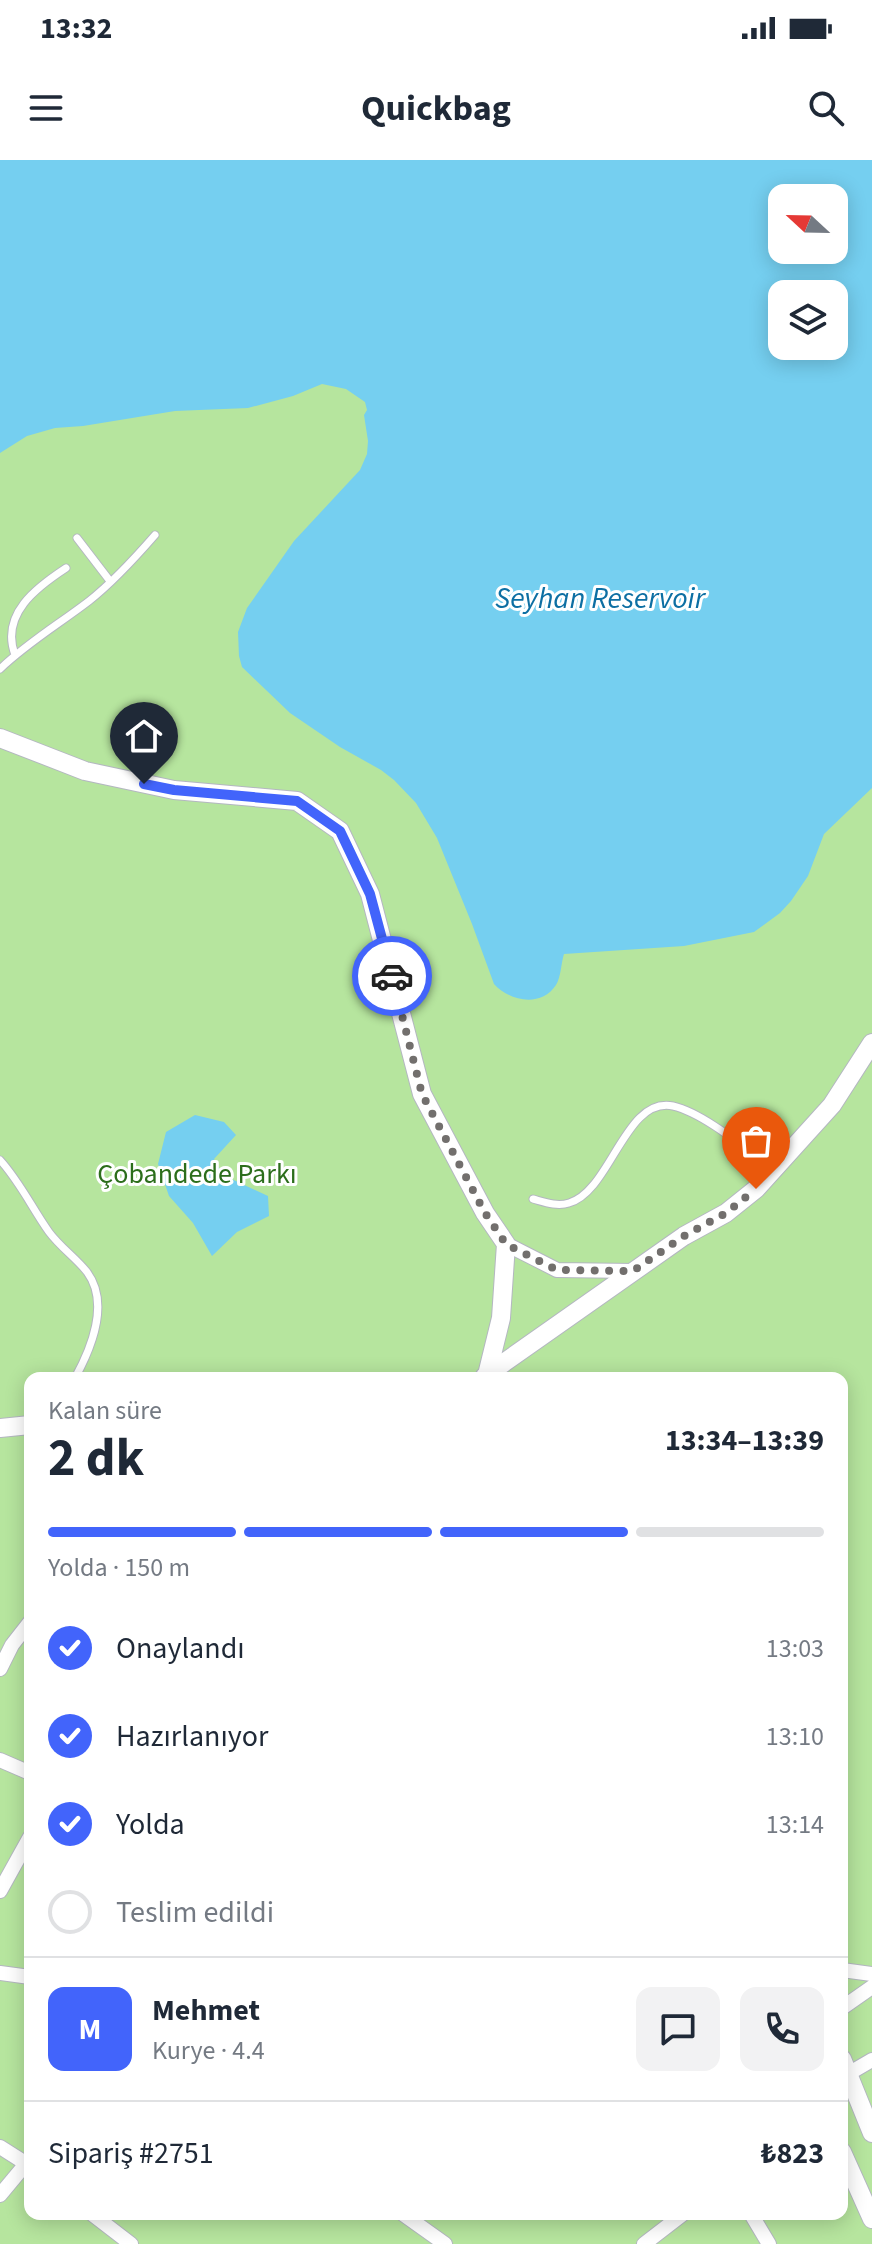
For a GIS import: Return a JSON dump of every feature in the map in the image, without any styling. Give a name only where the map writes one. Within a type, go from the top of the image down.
[{"type":"main road","points":[[0,738],[85,771],[159,787],[297,801],[340,831],[370,894],[422,1094],[485,1213],[506,1244],[501,1318],[486,1372]]},
{"type":"main road","points":[[491,1372],[684,1236],[726,1213],[756,1189],[832,1105],[872,1043]]},
{"type":"main road","points":[[0,1428],[24,1426]]},
{"type":"main road","points":[[848,2081],[872,2133]]},
{"type":"main road","points":[[848,2165],[872,2219]]},
{"type":"street","points":[[506,1244],[557,1270],[633,1271]]},
{"type":"street","points":[[0,1669],[24,1630]]},
{"type":"street","points":[[0,1760],[24,1770]]},
{"type":"street","points":[[0,1891],[24,1848]]},
{"type":"street","points":[[848,1971],[872,1974]]},
{"type":"street","points":[[0,1973],[24,1976]]},
{"type":"street","points":[[848,2004],[872,1987]]},
{"type":"street","points":[[848,2070],[872,2060]]},
{"type":"street","points":[[0,2147],[24,2160]]},
{"type":"street","points":[[0,2195],[24,2169]]},
{"type":"street","points":[[100,2220],[131,2244]]},
{"type":"street","points":[[411,2220],[445,2244]]},
{"type":"street","points":[[644,2244],[675,2220]]},
{"type":"street","points":[[755,2220],[769,2244]]},
{"type":"lane","points":[[0,669],[92,599],[155,535]]},
{"type":"lane","points":[[77,538],[110,581]]},
{"type":"lane","points":[[15,655],[9,640],[16,609],[38,586],[66,568]]},
{"type":"lane","points":[[533,1199],[563,1205],[580,1198],[600,1178],[628,1132],[644,1115],[664,1106],[673,1106],[703,1120],[775,1170]]},
{"type":"lane","points":[[0,1160],[19,1184],[47,1231],[87,1273],[93,1284],[97,1318],[78,1372]]},
{"type":"green space","name":"Çobandede Parkı","points":[[0,160],[872,160],[872,2244],[0,2244]]},
{"type":"water","name":"Seyhan Reservoir","points":[[0,160],[872,160],[872,788],[824,834],[808,876],[791,901],[754,932],[684,946],[564,954],[558,982],[550,992],[525,1000],[508,995],[494,984],[437,838],[416,803],[381,770],[290,713],[242,667],[239,656],[238,632],[247,608],[294,541],[360,470],[367,454],[368,441],[365,402],[346,389],[322,384],[293,396],[248,408],[175,411],[55,428],[27,436],[0,453]]},
{"type":"water","points":[[195,1115],[224,1122],[236,1135],[214,1159],[223,1175],[268,1196],[269,1216],[237,1232],[212,1256],[193,1223],[169,1196],[158,1164],[166,1132]]},
{"type":"way so far","points":[[392,976],[422,1094],[485,1213],[506,1244],[557,1270],[633,1271],[684,1236],[726,1213],[756,1189]]},
{"type":"route","points":[[144,784],[174,790],[297,801],[340,831],[370,894],[392,976]]}]
